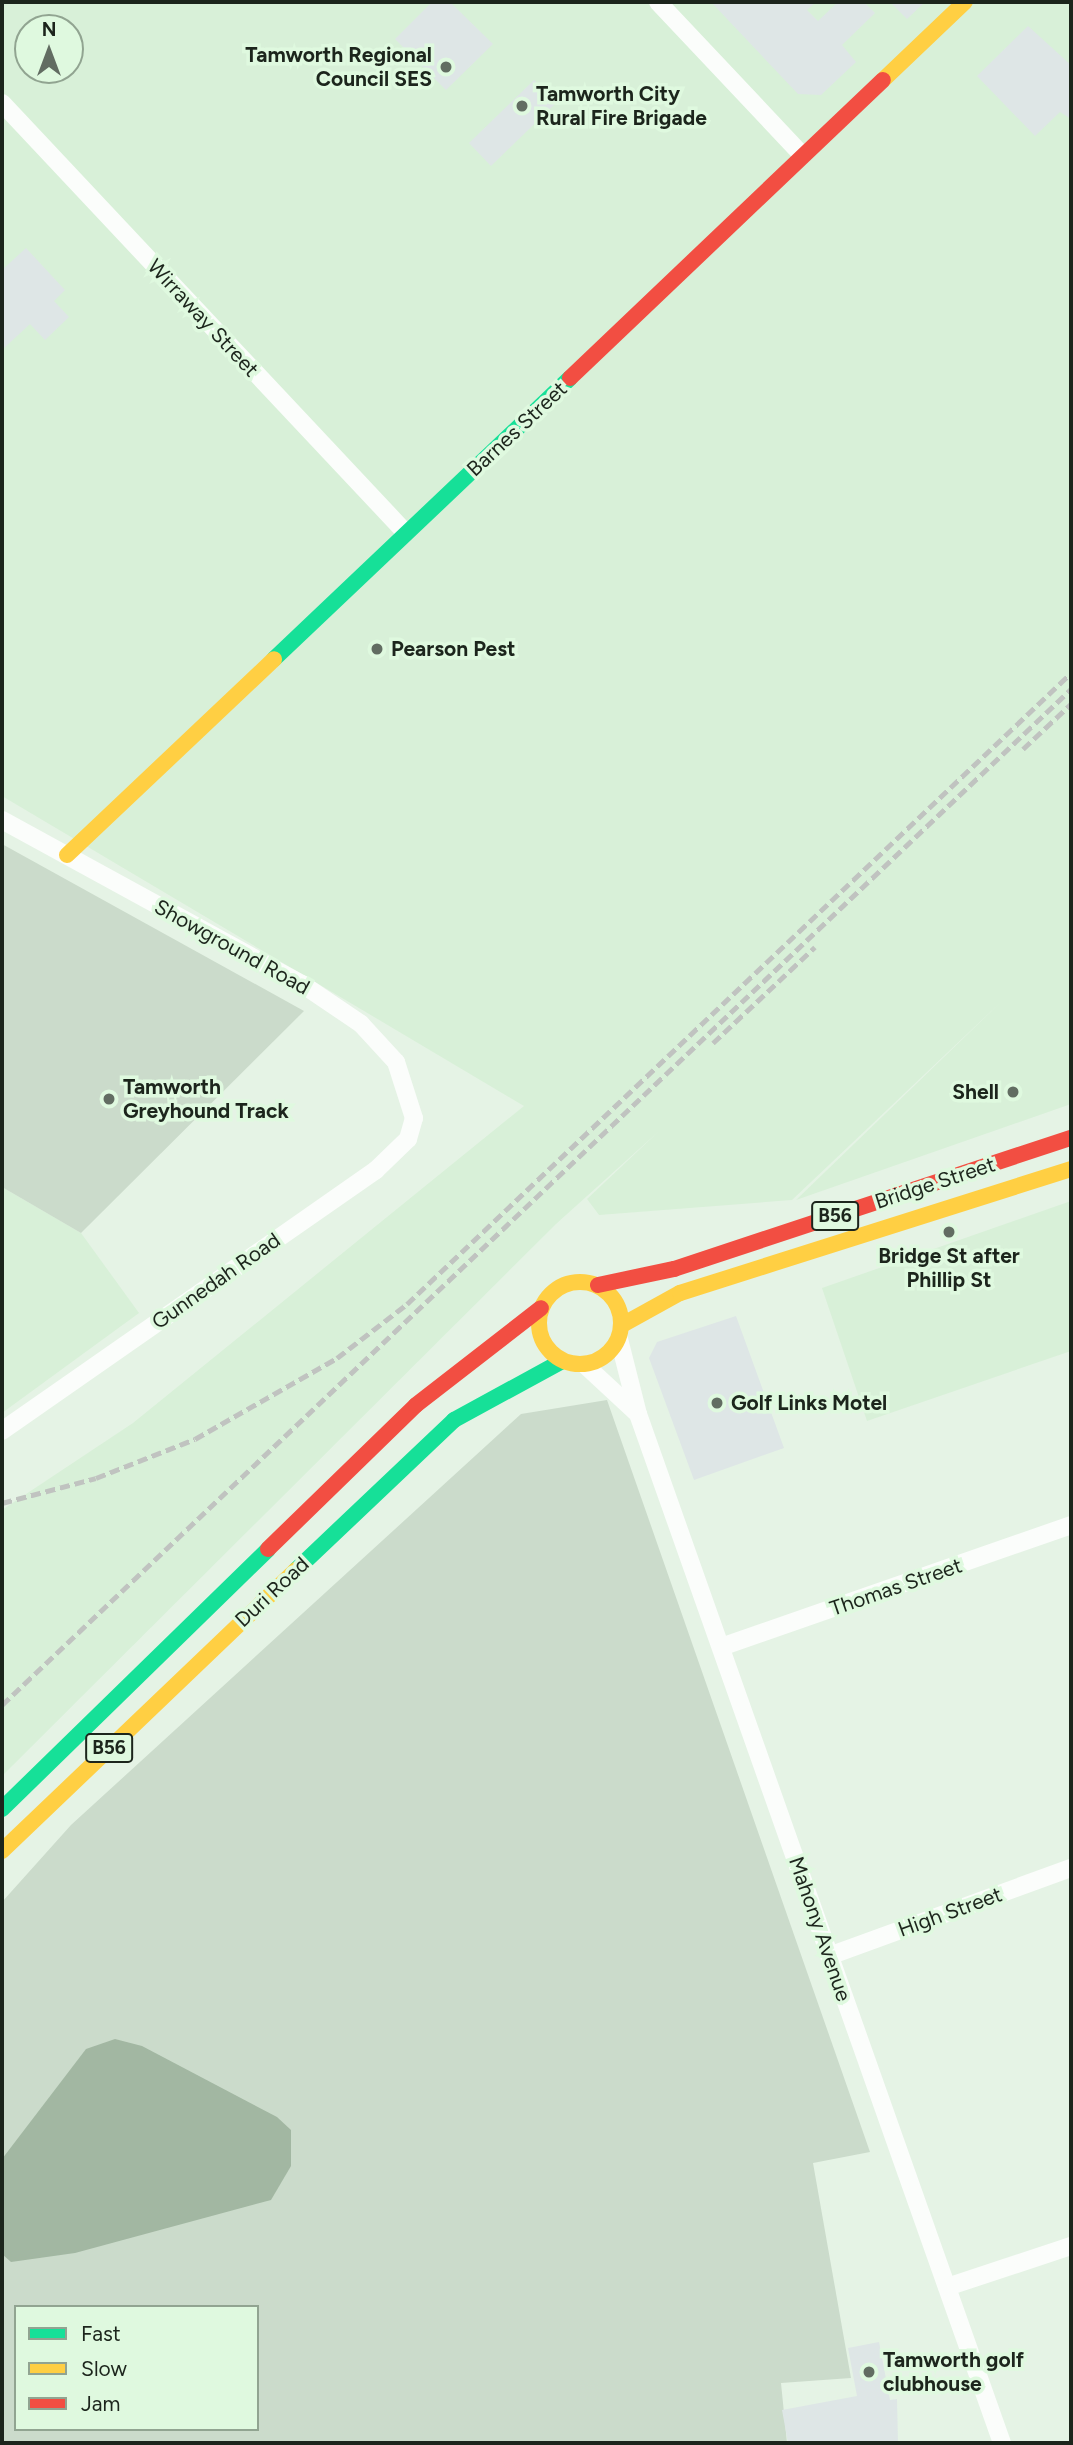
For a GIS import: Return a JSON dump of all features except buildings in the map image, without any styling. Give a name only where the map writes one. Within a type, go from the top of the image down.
[{"type":"main road","name":"Barnes Street","points":[[67,856],[965,2]]},
{"type":"main road","name":"Bridge Street","points":[[598,1286],[674,1269],[1071,1138]]},
{"type":"main road","name":"Bridge Street","points":[[621,1332],[680,1293],[1071,1168]]},
{"type":"main road","name":"B56","points":[[541,1308],[559,1288],[598,1286]]},
{"type":"main road","points":[[598,1286],[616,1301],[621,1332]]},
{"type":"main road","points":[[541,1308],[539,1332],[562,1361],[585,1364]]},
{"type":"main road","name":"Duri Road","points":[[2,1809],[416,1405],[541,1308]]},
{"type":"main road","name":"B56","points":[[585,1364],[606,1356],[621,1332]]},
{"type":"main road","name":"Duri Road","points":[[2,1851],[454,1420],[562,1361]]},
{"type":"street","points":[[658,2],[802,155]]},
{"type":"street","name":"Wirraway Street","points":[[2,103],[405,532]]},
{"type":"street","name":"Showground Road","points":[[2,820],[302,984],[360,1024],[396,1062],[414,1118]]},
{"type":"street","name":"Gunnedah Road","points":[[2,1431],[376,1170],[408,1139],[414,1118]]},
{"type":"street","name":"Mahony Avenue","points":[[621,1332],[638,1414],[1002,2443]]},
{"type":"street","name":"Mahony Avenue","points":[[585,1364],[638,1414]]},
{"type":"street","name":"Thomas Street","points":[[721,1647],[1071,1525]]},
{"type":"street","name":"High Street","points":[[829,1956],[1071,1868]]},
{"type":"street","points":[[947,2287],[1071,2246]]},
{"type":"shaded area","points":[[2,2],[1071,2],[1071,1104],[796,1200],[1003,1000],[792,1200],[599,1215],[587,1199],[658,1132],[556,1224],[2,1776],[2,1510],[133,1423],[524,1106],[2,796]]},
{"type":"shaded area","name":"Tamworth Greyhound Track","points":[[2,844],[304,1011],[81,1233],[2,1187]]},
{"type":"shaded area","points":[[2,1187],[81,1233],[139,1313],[2,1413]]},
{"type":"shaded area","points":[[1071,1201],[1071,1351],[867,1421],[822,1288]]},
{"type":"shaded area","points":[[607,1400],[870,2152],[813,2163],[851,2378],[781,2383],[787,2443],[2,2443],[2,1902],[71,1825],[521,1414]]},
{"type":"shaded area","points":[[115,2039],[142,2046],[277,2117],[291,2130],[291,2166],[271,2200],[75,2253],[11,2262],[2,2254],[2,2159],[86,2049]]},
{"type":"railway","points":[[2,1503],[96,1478],[195,1439],[337,1358],[407,1304],[1071,673]]},
{"type":"railway","points":[[2,1705],[1071,689]]},
{"type":"railway","points":[[1023,749],[1071,704]]},
{"type":"railway","points":[[713,1043],[815,947]]},
{"type":"traffic: fast","points":[[274,659],[570,378]]},
{"type":"traffic: fast","points":[[296,1570],[454,1420],[562,1361]]},
{"type":"traffic: fast","points":[[2,1809],[268,1549]]},
{"type":"traffic: slow","points":[[883,80],[965,2]]},
{"type":"traffic: slow","points":[[67,855],[274,659]]},
{"type":"traffic: slow","points":[[622,1325],[680,1293],[1071,1169]]},
{"type":"traffic: slow","points":[[572,1282],[588,1282],[603,1289],[614,1300],[621,1315],[621,1323],[618,1339],[609,1352],[588,1364],[572,1364],[557,1357],[546,1346],[539,1331],[539,1315],[546,1300],[557,1289],[572,1282]]},
{"type":"traffic: slow","points":[[2,1851],[296,1570]]},
{"type":"traffic: jam","points":[[570,378],[883,80]]},
{"type":"traffic: jam","points":[[598,1285],[674,1269],[1071,1138]]},
{"type":"traffic: jam","points":[[268,1549],[416,1405],[541,1308]]},
{"type":"place","name":"Tamworth Regional Council SES","points":[[446,67]]},
{"type":"place","name":"Tamworth City Rural Fire Brigade","points":[[522,106]]},
{"type":"place","name":"Pearson Pest","points":[[377,649]]},
{"type":"place","name":"Shell","points":[[1013,1092]]},
{"type":"place","name":"Tamworth Greyhound Track","points":[[109,1099]]},
{"type":"place","name":"Bridge St after Phillip St","points":[[949,1232]]},
{"type":"place","name":"Golf Links Motel","points":[[717,1403]]},
{"type":"place","name":"Tamworth golf clubhouse","points":[[869,2372]]}]
